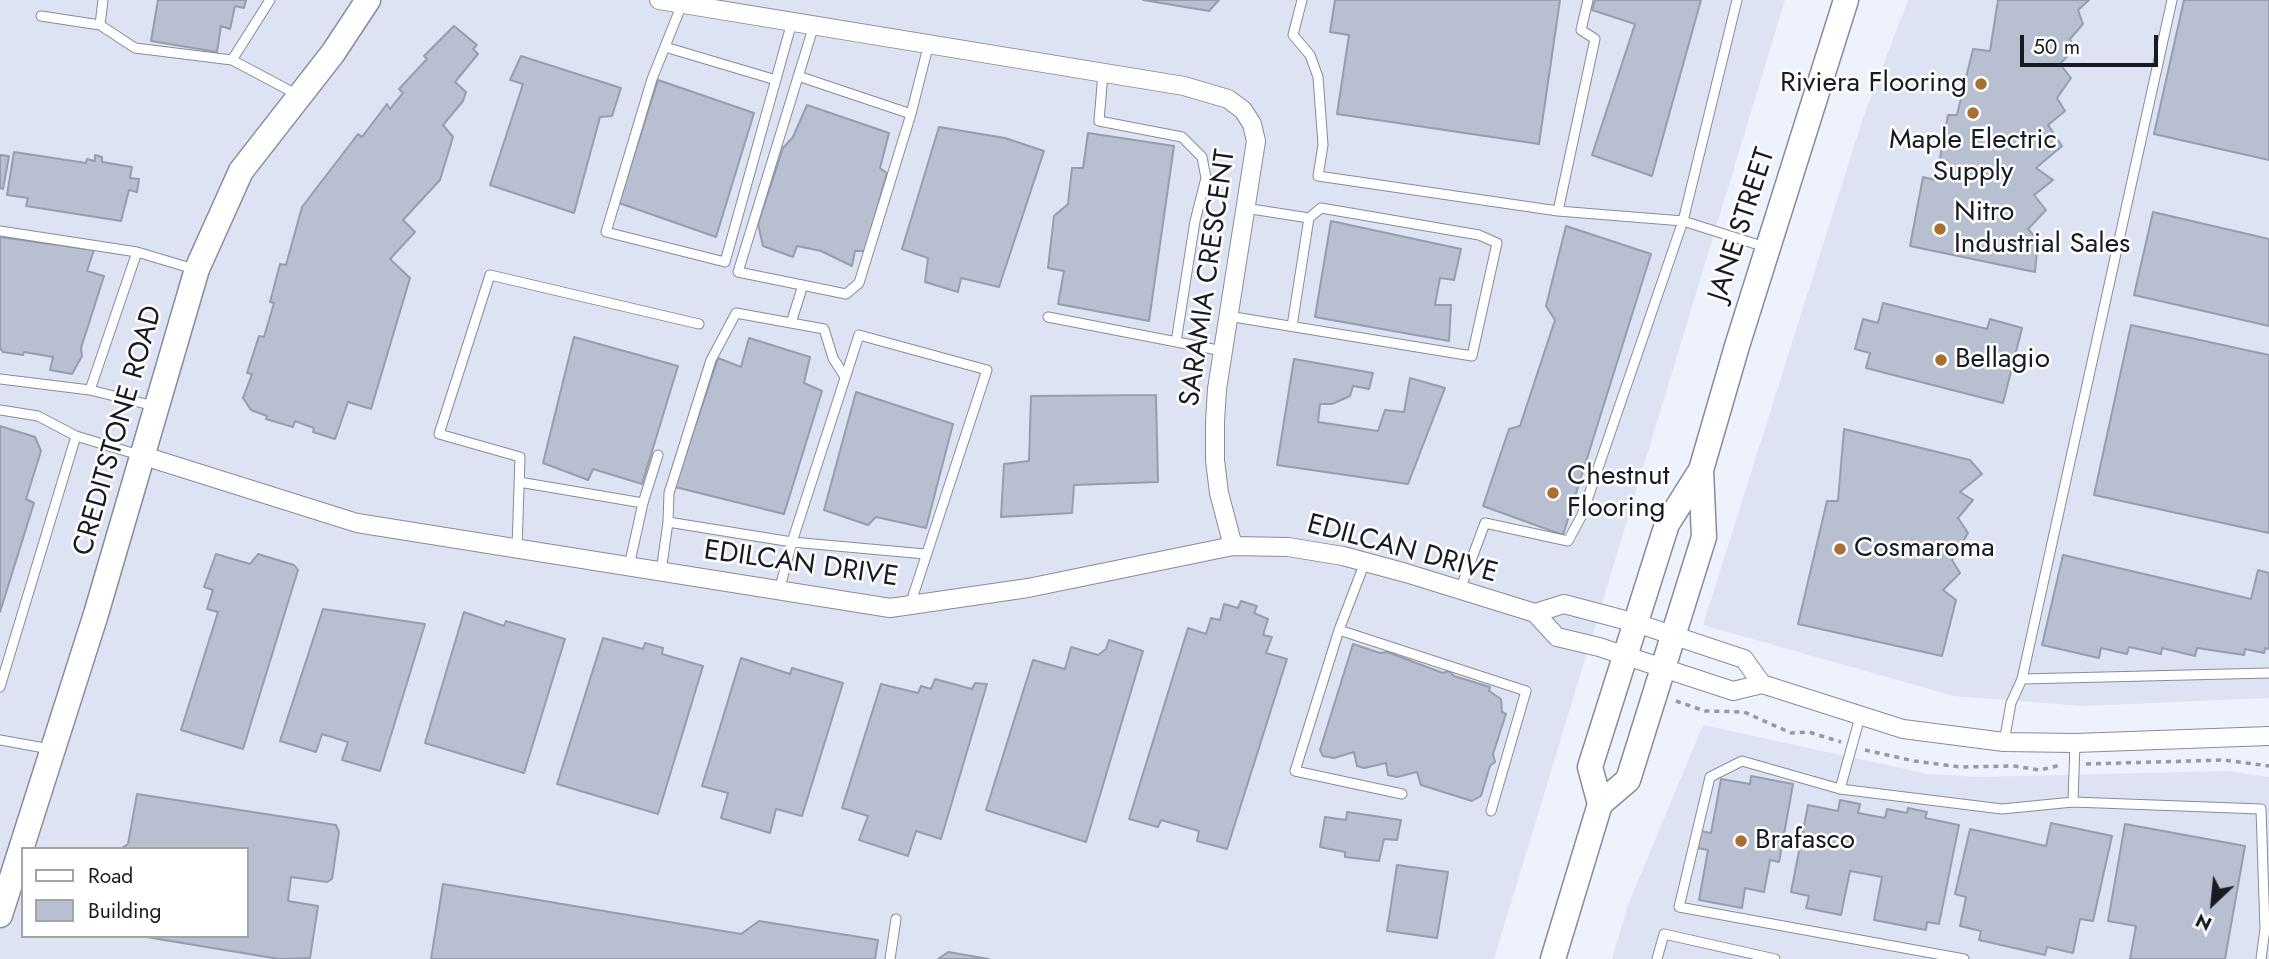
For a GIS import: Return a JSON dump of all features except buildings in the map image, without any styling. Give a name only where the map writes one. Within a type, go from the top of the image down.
[{"type":"main road","name":"CREDITSTONE ROAD","points":[[0,915],[11,868],[144,456],[197,270],[241,172],[368,0]]},
{"type":"main road","name":"JANE STREET","points":[[1701,470],[1704,537],[1628,780],[1600,804],[1590,767],[1667,524],[1701,470],[1767,247],[1846,0]]},
{"type":"main road","points":[[1553,959],[1600,804]]},
{"type":"street","name":"SARAMIA CRESCENT","points":[[659,0],[929,42],[1184,86],[1228,99],[1244,110],[1252,124],[1256,141],[1217,389],[1215,460],[1233,546]]},
{"type":"street","name":"EDILCAN DRIVE","points":[[144,456],[357,523],[890,608],[1028,588],[1233,546],[1289,547],[1365,562],[1535,613],[1557,637],[1626,655],[1733,691],[1762,684]]},
{"type":"street","points":[[1535,613],[1564,604],[1636,623],[1744,659],[1762,684],[1860,717],[1937,735],[2004,742],[2075,743],[2269,736]]},
{"type":"lane","points":[[100,25],[103,0]]},
{"type":"lane","points":[[232,60],[270,0]]},
{"type":"lane","points":[[1302,0],[1293,35],[1310,55],[1322,98],[1323,145],[1318,176],[1558,211],[1683,221],[1767,247]]},
{"type":"lane","points":[[1558,211],[1595,39],[1581,30],[1588,0]]},
{"type":"lane","points":[[1460,590],[1485,523],[1567,541],[1583,515],[1683,221],[1737,0]]},
{"type":"lane","points":[[2004,742],[2011,702],[2022,679],[2172,0]]},
{"type":"lane","points":[[682,4],[652,79],[606,232],[725,262],[792,22]]},
{"type":"lane","points":[[41,16],[100,25],[135,48],[232,60],[299,96]]},
{"type":"lane","points":[[814,25],[738,272],[846,294],[859,283],[911,114],[929,42]]},
{"type":"lane","points":[[665,47],[776,80]]},
{"type":"lane","points":[[1103,73],[1099,121],[1182,137],[1202,157],[1206,178],[1195,221],[1176,342]]},
{"type":"lane","points":[[798,76],[911,114]]},
{"type":"lane","points":[[1245,208],[1309,218]]},
{"type":"lane","points":[[1228,316],[1472,356],[1497,243],[1479,235],[1321,208],[1309,218],[1292,326]]},
{"type":"lane","points":[[0,231],[137,252],[197,270]]},
{"type":"lane","points":[[90,390],[137,252]]},
{"type":"lane","points":[[517,550],[520,457],[439,434],[490,275],[699,324]]},
{"type":"lane","points":[[791,323],[803,285]]},
{"type":"lane","points":[[661,572],[669,493],[711,360],[736,313],[824,329],[833,358],[845,377]]},
{"type":"lane","points":[[1048,317],[1223,351]]},
{"type":"lane","points":[[779,591],[792,542],[859,335],[987,370],[909,606]]},
{"type":"lane","points":[[0,379],[90,390],[156,407]]},
{"type":"lane","points":[[0,410],[38,416],[76,436],[144,456]]},
{"type":"lane","points":[[0,687],[76,436]]},
{"type":"lane","points":[[628,567],[643,503],[659,455]]},
{"type":"lane","points":[[519,482],[643,503]]},
{"type":"lane","points":[[668,522],[792,542],[925,554]]},
{"type":"lane","points":[[1365,562],[1339,630],[1295,771],[1402,794]]},
{"type":"lane","points":[[1339,630],[1526,691],[1491,811]]},
{"type":"lane","points":[[2022,679],[2269,673]]},
{"type":"lane","points":[[1840,789],[1860,717]]},
{"type":"lane","points":[[0,740],[51,750]]},
{"type":"lane","points":[[2073,802],[2075,743]]},
{"type":"lane","points":[[1964,959],[1679,906],[1710,777],[1742,761],[1840,789],[2002,809],[2073,802],[2261,809],[2265,929],[2261,959]]},
{"type":"lane","points":[[890,959],[896,919]]},
{"type":"lane","points":[[1657,959],[1664,934],[1775,959]]},
{"type":"shaded area","points":[[0,0],[1785,0],[1494,959],[0,959]]},
{"type":"shaded area","points":[[1908,0],[2269,0],[2269,698],[2084,706],[1954,696],[1703,625],[1862,121]]},
{"type":"shaded area","points":[[1703,725],[1928,774],[1978,777],[2229,771],[2269,777],[2269,959],[1612,959],[1628,905]]},
{"type":"place","name":"Riviera Flooring","points":[[1981,84]]},
{"type":"place","name":"Maple Electric Supply","points":[[1973,113]]},
{"type":"place","name":"Nitro Industrial Sales","points":[[1940,229]]},
{"type":"place","name":"Bellagio","points":[[1941,360]]},
{"type":"place","name":"Chestnut Flooring","points":[[1553,493]]},
{"type":"place","name":"Cosmaroma","points":[[1840,549]]},
{"type":"place","name":"Brafasco","points":[[1741,841]]}]
